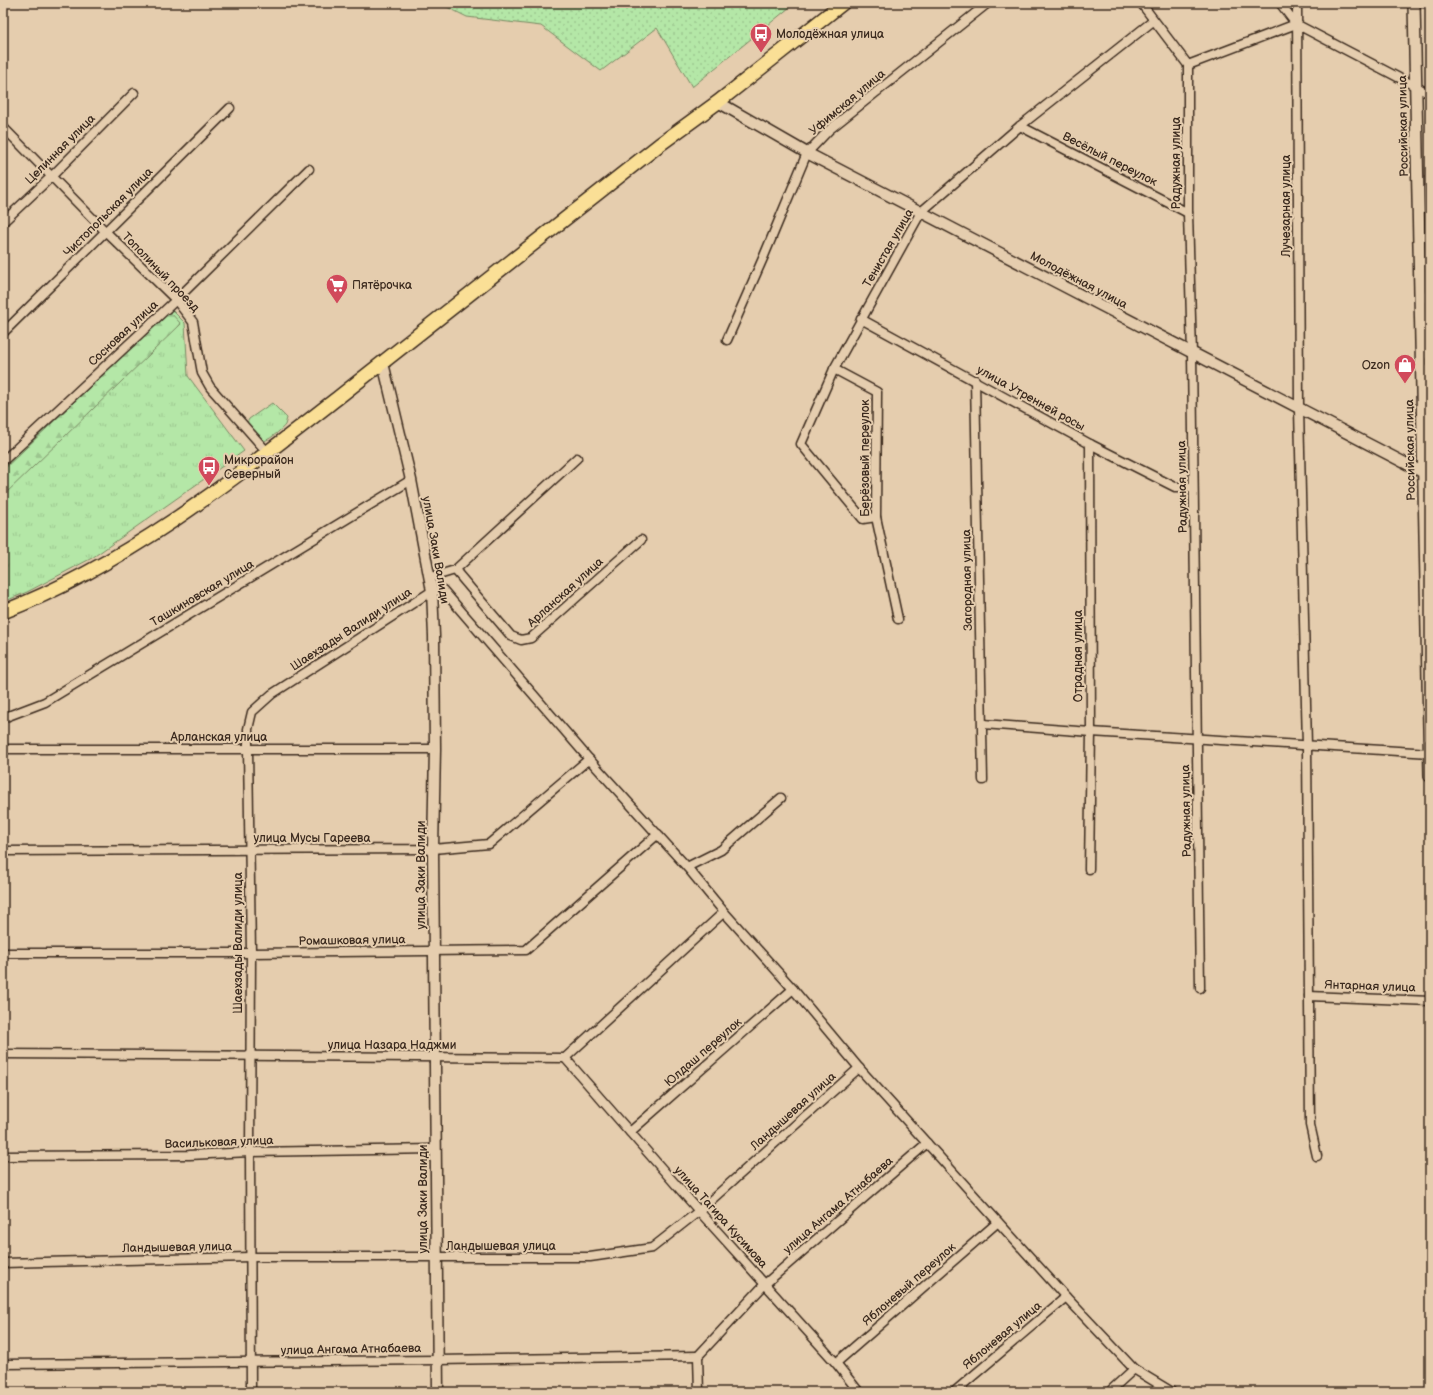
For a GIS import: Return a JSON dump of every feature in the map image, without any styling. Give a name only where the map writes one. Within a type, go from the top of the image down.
[{"type":"main road","points":[[3,612],[56,590],[186,514],[268,453],[659,144],[718,102],[844,3]]},
{"type":"main road","name":"Российская улица","points":[[1414,3],[1415,86],[1425,297],[1430,776]]},
{"type":"street","name":"Уфимская улица","points":[[726,340],[764,256],[807,153],[830,129],[988,3]]},
{"type":"street","points":[[1141,3],[1188,65],[1296,24]]},
{"type":"street","points":[[1280,3],[1296,24],[1430,94]]},
{"type":"street","name":"Лучезарная улица","points":[[1297,3],[1299,409],[1307,746],[1310,1125],[1317,1156]]},
{"type":"street","name":"Тенистая улица","points":[[876,517],[863,519],[801,444],[834,369],[861,319],[921,212],[1020,126],[1154,21]]},
{"type":"street","name":"Радужная улица","points":[[1188,65],[1188,213],[1192,354],[1200,988]]},
{"type":"street","name":"Целинная улица","points":[[3,222],[134,93]]},
{"type":"street","name":"Молодёжная улица","points":[[718,102],[807,153],[1426,474]]},
{"type":"street","name":"Чистопольская улица","points":[[3,333],[230,108]]},
{"type":"street","name":"Весёлый переулок","points":[[1020,126],[1188,213]]},
{"type":"street","name":"Тополиный проезд","points":[[3,127],[176,300],[193,322],[202,373],[210,387],[268,453]]},
{"type":"street","name":"Сосновая улица","points":[[3,461],[176,300],[309,169]]},
{"type":"street","name":"улица Утренней росы","points":[[861,319],[1090,444],[1175,487],[1193,488]]},
{"type":"street","name":"улица Заки Валиди","points":[[383,363],[411,480],[432,592],[435,749],[433,850],[438,1392]]},
{"type":"street","name":"Берёзовый переулок","points":[[834,369],[877,392],[876,517],[898,619]]},
{"type":"street","name":"Загородная улица","points":[[974,380],[983,780]]},
{"type":"street","name":"Отрадная улица","points":[[1089,869],[1091,732],[1090,444]]},
{"type":"street","points":[[429,578],[455,570],[577,458]]},
{"type":"street","name":"Ташкиновская улица","points":[[3,718],[45,702],[411,480]]},
{"type":"street","name":"Арланская улица","points":[[455,570],[511,636],[521,640],[531,638],[641,540]]},
{"type":"street","points":[[432,592],[443,590],[589,758],[687,867],[859,1068],[1066,1297],[1134,1369],[1172,1392]]},
{"type":"street","name":"Шаехзады Валиди улица","points":[[251,1392],[248,729],[252,712],[272,694],[432,592]]},
{"type":"street","points":[[982,724],[1430,753]]},
{"type":"street","name":"Арланская улица","points":[[3,749],[435,749]]},
{"type":"street","name":"улица Мусы Гареева","points":[[3,851],[433,850],[489,844],[589,758]]},
{"type":"street","points":[[687,867],[721,850],[781,798]]},
{"type":"street","name":"Ромашковая улица","points":[[3,953],[250,953],[526,950],[658,834]]},
{"type":"street","points":[[565,1058],[724,912]]},
{"type":"street","name":"Юлдаш переулок","points":[[630,1132],[792,989]]},
{"type":"street","name":"Янтарная улица","points":[[1309,996],[1430,1001]]},
{"type":"street","name":"улица Назара Наджми","points":[[3,1054],[565,1058]]},
{"type":"street","name":"улица Тагира Кусимова","points":[[565,1058],[699,1211],[766,1284],[859,1392]]},
{"type":"street","name":"Ландышевая улица","points":[[3,1263],[250,1257],[590,1257],[652,1248],[699,1211],[859,1068]]},
{"type":"street","name":"улица Ангама Атнабаева","points":[[3,1364],[698,1356],[766,1284],[927,1143]]},
{"type":"street","name":"Васильковая улица","points":[[3,1156],[189,1155],[250,1152],[436,1149]]},
{"type":"street","name":"Яблоневый переулок","points":[[836,1364],[998,1222]]},
{"type":"street","name":"Яблоневая улица","points":[[954,1392],[1066,1297]]},
{"type":"street","points":[[698,1356],[699,1392]]},
{"type":"street","points":[[1109,1392],[1134,1369]]},
{"type":"green space","points":[[439,3],[795,3],[692,87],[657,28],[601,71],[541,26],[467,17]]},
{"type":"green space","points":[[170,308],[185,323],[188,376],[244,451],[92,558],[27,592],[3,602],[3,468]]},
{"type":"green space","points":[[169,311],[181,324],[4,495],[3,470]]},
{"type":"green space","points":[[272,403],[287,418],[286,423],[274,435],[267,440],[261,441],[255,436],[247,423],[249,419]]},
{"type":"place","name":"Молодёжная улица","points":[[761,54]]},
{"type":"place","name":"Пятёрочка","points":[[337,304]]},
{"type":"place","name":"Ozon","points":[[1405,384]]},
{"type":"place","name":"Микрорайон Северный","points":[[209,486]]}]
